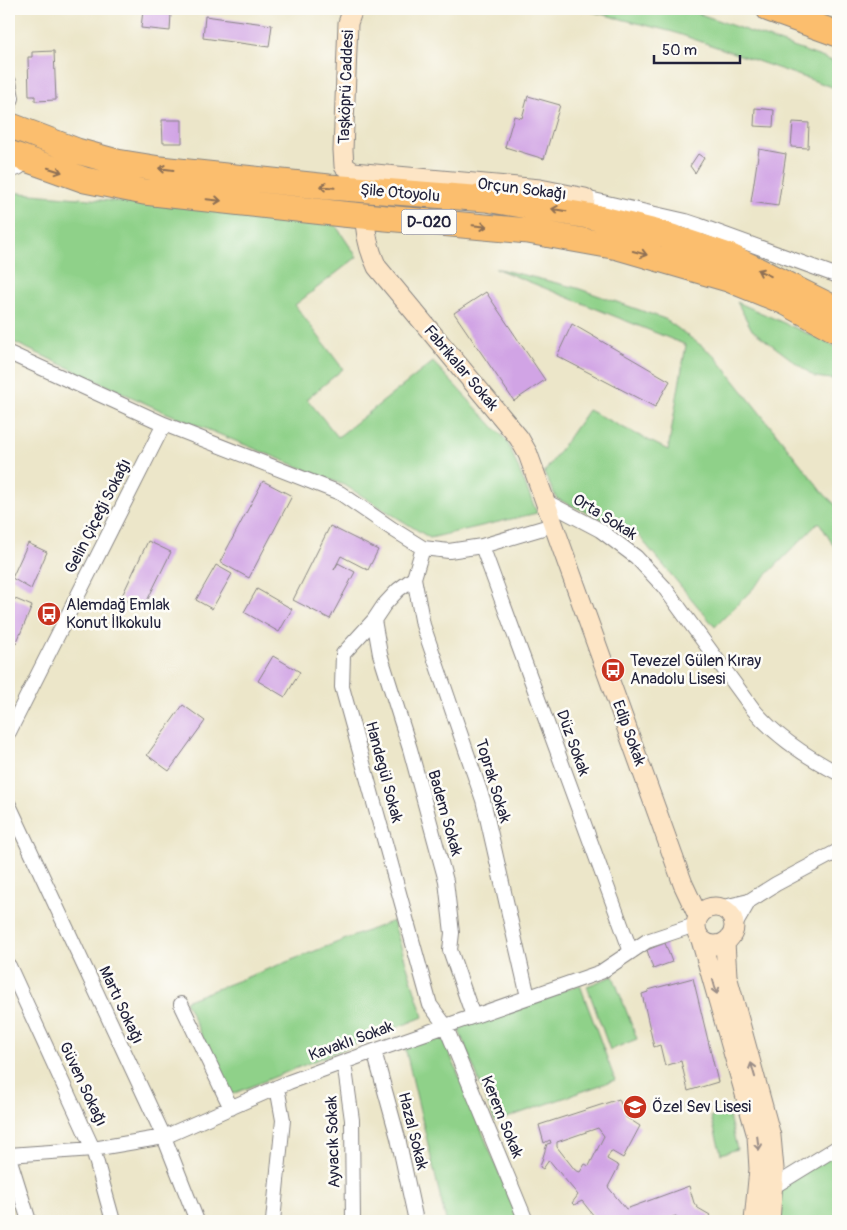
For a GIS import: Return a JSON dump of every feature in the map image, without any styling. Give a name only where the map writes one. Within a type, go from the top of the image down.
[{"type":"highway","points":[[769,9],[838,34]]},
{"type":"highway","name":"Şile Otoyolu","points":[[9,126],[77,151],[117,162],[160,168],[329,187],[585,206],[663,234],[694,235],[729,256],[838,310]]},
{"type":"highway","name":"Şile Otoyolu","points":[[15,162],[84,180],[144,192],[365,216],[528,231],[618,247],[728,279],[784,302],[838,330]]},
{"type":"highway","points":[[808,294],[838,303]]},
{"type":"main road","name":"Taşköprü Caddesi","points":[[344,166],[348,23],[352,9]]},
{"type":"main road","name":"Orçun Sokağı","points":[[344,166],[353,172],[540,189],[585,206]]},
{"type":"main road","name":"Fabrikalar Sokak","points":[[365,216],[365,234],[377,267],[519,438],[528,454],[553,525]]},
{"type":"main road","name":"Edip Sokak","points":[[553,525],[684,884],[705,919]]},
{"type":"main road","points":[[705,919],[730,915],[727,976],[771,1136],[774,1169],[770,1221]]},
{"type":"main road","points":[[705,919],[713,945],[729,934]]},
{"type":"main road","points":[[705,919],[757,1136],[759,1169],[754,1221]]},
{"type":"street","points":[[9,82],[12,98],[9,105]]},
{"type":"street","points":[[694,235],[838,276]]},
{"type":"street","points":[[9,353],[164,424],[340,492],[423,548],[449,551],[482,546],[553,525]]},
{"type":"street","name":"Gelin Çiçeği Sokağı","points":[[9,732],[164,424]]},
{"type":"street","name":"Orta Sokak","points":[[545,502],[600,530],[622,545],[641,562],[664,587],[765,724],[795,748],[838,773]]},
{"type":"street","name":"Düz Sokak","points":[[482,546],[631,952]]},
{"type":"street","points":[[414,578],[423,548]]},
{"type":"street","name":"Handegül Sokak","points":[[414,578],[384,604],[374,620],[343,654],[342,687],[430,1005],[446,1026]]},
{"type":"street","name":"Toprak Sokak","points":[[414,578],[423,625],[483,800],[528,997]]},
{"type":"street","name":"Badem Sokak","points":[[374,620],[380,654],[410,749],[446,881],[452,933],[450,950],[472,1016]]},
{"type":"street","name":"Martı Sokağı","points":[[9,805],[164,1138],[197,1221]]},
{"type":"street","points":[[729,934],[749,901],[776,884],[838,851]]},
{"type":"street","name":"Kavaklı Sokak","points":[[9,1156],[93,1149],[164,1138],[277,1087],[374,1050],[601,972],[646,941],[749,901]]},
{"type":"street","name":"Güven Sokağı","points":[[9,966],[93,1149],[113,1221]]},
{"type":"street","points":[[181,1004],[231,1108]]},
{"type":"street","name":"Kerem Sokak","points":[[446,1026],[526,1221]]},
{"type":"street","name":"Hazal Sokak","points":[[374,1050],[398,1138],[416,1221]]},
{"type":"street","name":"Ayvacık Sokak","points":[[344,1062],[352,1120],[353,1221]]},
{"type":"street","points":[[273,1221],[282,1120],[277,1087]]},
{"type":"street","points":[[773,1187],[838,1147]]},
{"type":"street","points":[[9,1156],[29,1221]]},
{"type":"green space","points":[[581,9],[686,9],[838,63],[838,89],[673,32]]},
{"type":"green space","points":[[9,192],[332,220],[357,257],[295,305],[343,369],[307,399],[338,437],[433,362],[507,441],[537,513],[430,538],[346,486],[162,411],[9,340]]},
{"type":"green space","points":[[495,268],[577,288],[665,319],[714,355],[825,495],[838,507],[838,553],[819,522],[715,627],[638,535],[557,499],[544,473],[588,410],[668,450],[686,345]]},
{"type":"green space","points":[[737,302],[831,344],[838,349],[838,380],[815,377],[752,330]]},
{"type":"green space","points":[[393,921],[423,1017],[230,1095],[185,1001]]},
{"type":"green space","points":[[613,976],[637,1039],[610,1050],[587,986]]},
{"type":"green space","points":[[580,985],[615,1080],[495,1122],[457,1025]]},
{"type":"green space","points":[[440,1030],[519,1221],[446,1221],[404,1043]]},
{"type":"green space","points":[[728,1112],[737,1149],[721,1154],[711,1117]]},
{"type":"green space","points":[[838,1146],[838,1221],[775,1221],[778,1190]]},
{"type":"building","points":[[143,10],[171,13],[170,31],[141,28]]},
{"type":"building","points":[[205,16],[272,25],[269,47],[203,38]]},
{"type":"building","points":[[54,51],[56,100],[35,101],[35,96],[29,96],[28,57],[32,57],[32,52]]},
{"type":"building","points":[[528,96],[560,105],[544,159],[505,147],[514,116],[522,118]]},
{"type":"building","points":[[755,108],[774,110],[773,127],[754,126]]},
{"type":"building","points":[[162,120],[182,120],[182,143],[163,143]]},
{"type":"building","points":[[793,122],[809,123],[808,148],[791,147]]},
{"type":"building","points":[[759,149],[786,154],[778,206],[751,202]]},
{"type":"building","points":[[698,154],[704,158],[695,173],[690,166]]},
{"type":"building","points":[[486,292],[545,380],[514,401],[454,313]]},
{"type":"building","points":[[572,324],[670,381],[655,407],[557,356]]},
{"type":"building","points":[[263,481],[292,496],[249,578],[220,562]]},
{"type":"building","points":[[330,526],[378,550],[368,570],[341,556],[334,570],[338,563],[355,572],[330,619],[293,600]]},
{"type":"building","points":[[148,541],[171,552],[143,609],[121,598]]},
{"type":"building","points":[[28,543],[47,552],[31,589],[12,578]]},
{"type":"building","points":[[216,565],[232,574],[212,609],[196,600]]},
{"type":"building","points":[[257,589],[292,609],[279,632],[244,612]]},
{"type":"building","points":[[13,598],[32,606],[16,644],[9,640],[9,606]]},
{"type":"building","points":[[273,656],[300,672],[285,697],[258,681]]},
{"type":"building","points":[[183,705],[205,721],[169,771],[147,755]]},
{"type":"building","points":[[665,943],[672,962],[653,969],[647,950]]},
{"type":"building","points":[[693,978],[718,1082],[688,1091],[681,1061],[665,1066],[660,1045],[654,1047],[642,994],[648,992],[648,990]]},
{"type":"building","points":[[619,1099],[626,1117],[640,1126],[623,1158],[611,1151],[607,1159],[619,1166],[608,1187],[626,1209],[689,1186],[694,1203],[698,1208],[710,1215],[706,1221],[680,1221],[676,1216],[660,1221],[598,1221],[582,1201],[574,1205],[572,1203],[578,1195],[549,1160],[543,1169],[540,1167],[547,1144],[551,1143],[550,1140],[544,1143],[539,1125]],"holes":[[[598,1128],[604,1136],[589,1166],[585,1164],[580,1172],[575,1170],[557,1147],[557,1142]]]},
{"type":"place","name":"Alemdağ Emlak Konut İlkokulu","points":[[49,614]]},
{"type":"place","name":"Tevezel Gülen Kıray Anadolu Lisesi","points":[[613,670]]},
{"type":"place","name":"Özel Sev Lisesi","points":[[635,1107]]}]
